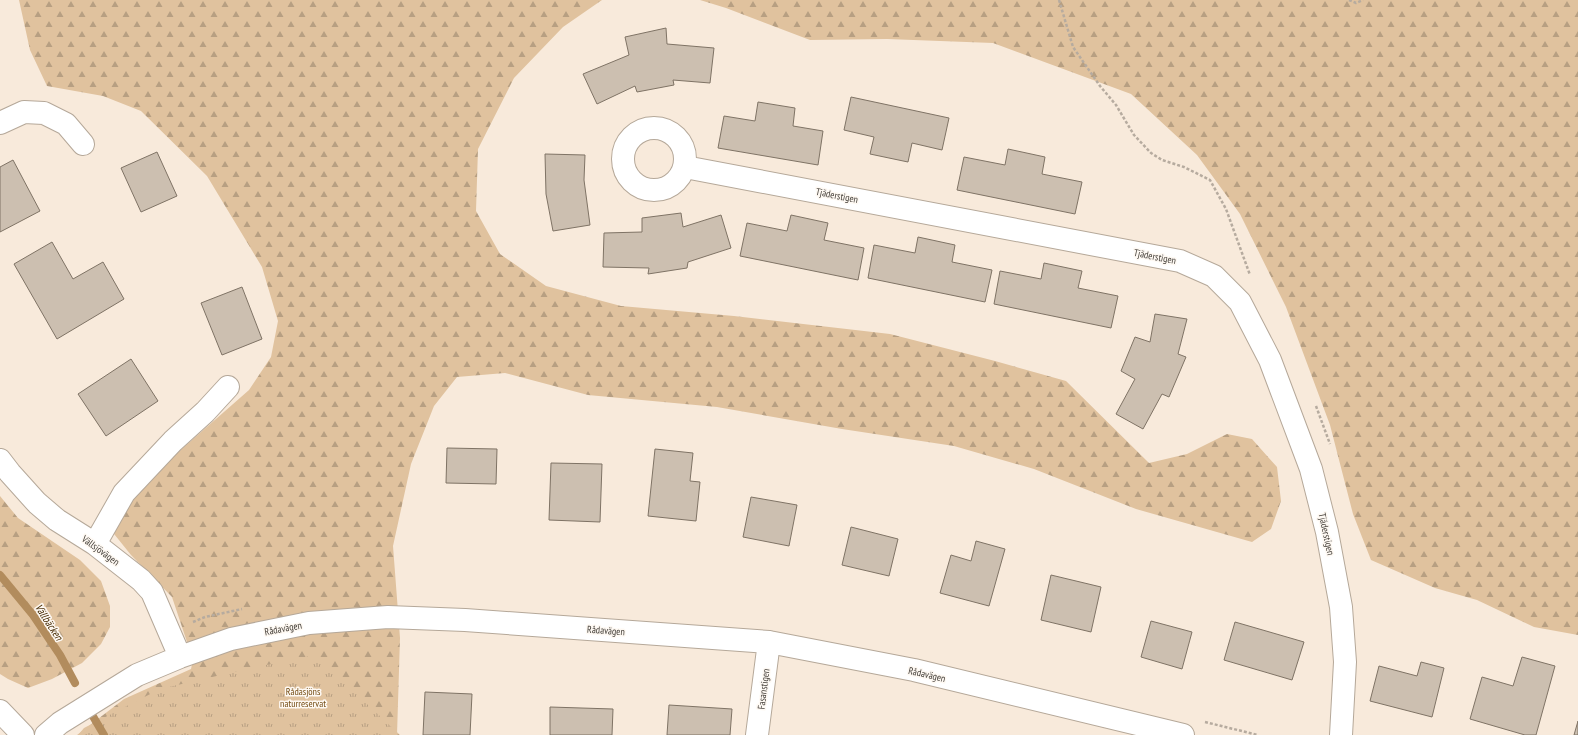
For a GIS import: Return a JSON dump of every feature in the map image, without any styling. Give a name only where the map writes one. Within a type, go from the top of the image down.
[{"type":"street","points":[[0,123],[24,112],[44,113],[66,124],[83,144]]},
{"type":"street","name":"Tjäderstigen","points":[[685,166],[1180,261],[1214,276],[1240,302],[1270,360],[1311,469],[1327,532],[1341,607],[1345,662],[1341,735]]},
{"type":"street","points":[[95,544],[124,493],[173,440],[205,412],[228,387]]},
{"type":"street","name":"Vällsjövägen","points":[[0,460],[37,503],[57,520],[95,544],[142,580],[152,592],[180,657]]},
{"type":"street","name":"Rådavägen","points":[[46,735],[60,723],[138,675],[180,657],[231,639],[309,623],[388,618],[481,621],[769,642],[914,670],[1130,729],[1183,735]]},
{"type":"street","name":"Fasanstigen","points":[[757,735],[769,642]]},
{"type":"street","points":[[0,711],[23,735]]},
{"type":"path","points":[[1349,0],[1356,3],[1362,0]]},
{"type":"green space","points":[[19,0],[602,0],[563,27],[514,78],[478,149],[476,211],[500,254],[546,286],[621,306],[734,316],[890,334],[1066,381],[1149,463],[1187,454],[1227,434],[1252,439],[1277,467],[1281,501],[1271,529],[1252,542],[1136,509],[1034,469],[954,446],[842,429],[717,407],[588,395],[505,373],[457,377],[434,406],[411,464],[393,546],[400,638],[397,735],[77,735],[124,699],[191,669],[193,660],[172,597],[131,555],[102,519],[249,390],[271,357],[278,321],[262,267],[207,176],[141,111],[103,96],[47,86],[30,50]]},
{"type":"green space","points":[[700,0],[1578,0],[1578,635],[1534,627],[1477,600],[1435,588],[1371,560],[1353,514],[1330,425],[1286,307],[1240,214],[1197,155],[1131,94],[993,43],[887,39],[810,40],[726,8]]},
{"type":"green space","points":[[0,496],[18,518],[80,560],[101,581],[110,606],[110,627],[101,644],[82,663],[52,679],[28,688],[0,674]]},
{"type":"green space","name":"Rådasjöns naturreservat","points":[[315,655],[400,735],[78,735],[84,728],[160,689]]},
{"type":"building","points":[[666,28],[667,44],[714,48],[710,83],[673,80],[674,85],[637,92],[635,86],[597,104],[583,74],[629,55],[625,37]]},
{"type":"building","points":[[851,97],[949,118],[942,150],[912,143],[908,162],[870,154],[874,137],[844,130]]},
{"type":"building","points":[[758,102],[795,108],[793,126],[823,131],[818,165],[718,148],[724,116],[755,121]]},
{"type":"building","points":[[1008,149],[1045,157],[1042,174],[1082,182],[1075,214],[957,190],[964,157],[1005,165]]},
{"type":"building","points":[[157,152],[177,196],[141,212],[121,168]]},
{"type":"building","points":[[545,154],[585,155],[584,180],[590,225],[553,231],[546,194]]},
{"type":"building","points":[[13,160],[40,211],[0,232],[0,167]]},
{"type":"building","points":[[681,213],[683,227],[721,215],[731,248],[688,262],[687,268],[648,274],[649,268],[603,267],[604,233],[642,232],[642,218]]},
{"type":"building","points":[[791,215],[828,223],[824,240],[864,248],[858,280],[740,256],[747,223],[787,231]]},
{"type":"building","points":[[918,237],[955,245],[952,262],[992,270],[985,302],[868,278],[874,245],[915,253]]},
{"type":"building","points":[[52,242],[73,279],[103,262],[124,299],[57,339],[14,264]]},
{"type":"building","points":[[1044,263],[1082,271],[1078,288],[1118,296],[1111,328],[994,304],[1000,271],[1041,279]]},
{"type":"building","points":[[242,287],[262,339],[222,355],[201,303]]},
{"type":"building","points":[[1155,314],[1187,319],[1178,354],[1186,357],[1169,397],[1162,394],[1143,429],[1116,414],[1135,379],[1121,371],[1135,337],[1150,342]]},
{"type":"building","points":[[131,359],[158,401],[106,436],[78,394]]},
{"type":"building","points":[[447,448],[497,449],[496,484],[446,483]]},
{"type":"building","points":[[655,449],[693,453],[690,481],[700,482],[696,521],[648,516]]},
{"type":"building","points":[[551,463],[602,464],[600,522],[549,520]]},
{"type":"building","points":[[751,497],[797,505],[789,546],[743,537]]},
{"type":"building","points":[[851,527],[898,539],[889,576],[842,565]]},
{"type":"building","points":[[976,541],[1005,549],[989,606],[940,593],[951,555],[971,561]]},
{"type":"building","points":[[1051,575],[1101,587],[1091,632],[1041,620]]},
{"type":"building","points":[[1151,621],[1192,632],[1182,669],[1141,657]]},
{"type":"building","points":[[1235,622],[1304,642],[1292,680],[1224,660]]},
{"type":"building","points":[[1522,657],[1555,666],[1536,735],[1525,735],[1470,719],[1482,677],[1513,686]]},
{"type":"building","points":[[1421,662],[1444,668],[1432,717],[1370,701],[1379,666],[1417,676]]},
{"type":"building","points":[[425,692],[472,694],[470,735],[423,735]]},
{"type":"building","points":[[669,705],[732,709],[730,735],[667,735]]},
{"type":"building","points":[[550,707],[613,709],[612,735],[550,735]]},
{"type":"building","points":[[1578,721],[1578,735],[1574,735]]},
{"type":"waterway","name":"Vällbäcken","points":[[0,575],[33,615],[60,655],[75,683]]},
{"type":"waterway","name":"Vällbäcken","points":[[91,713],[104,735]]}]
